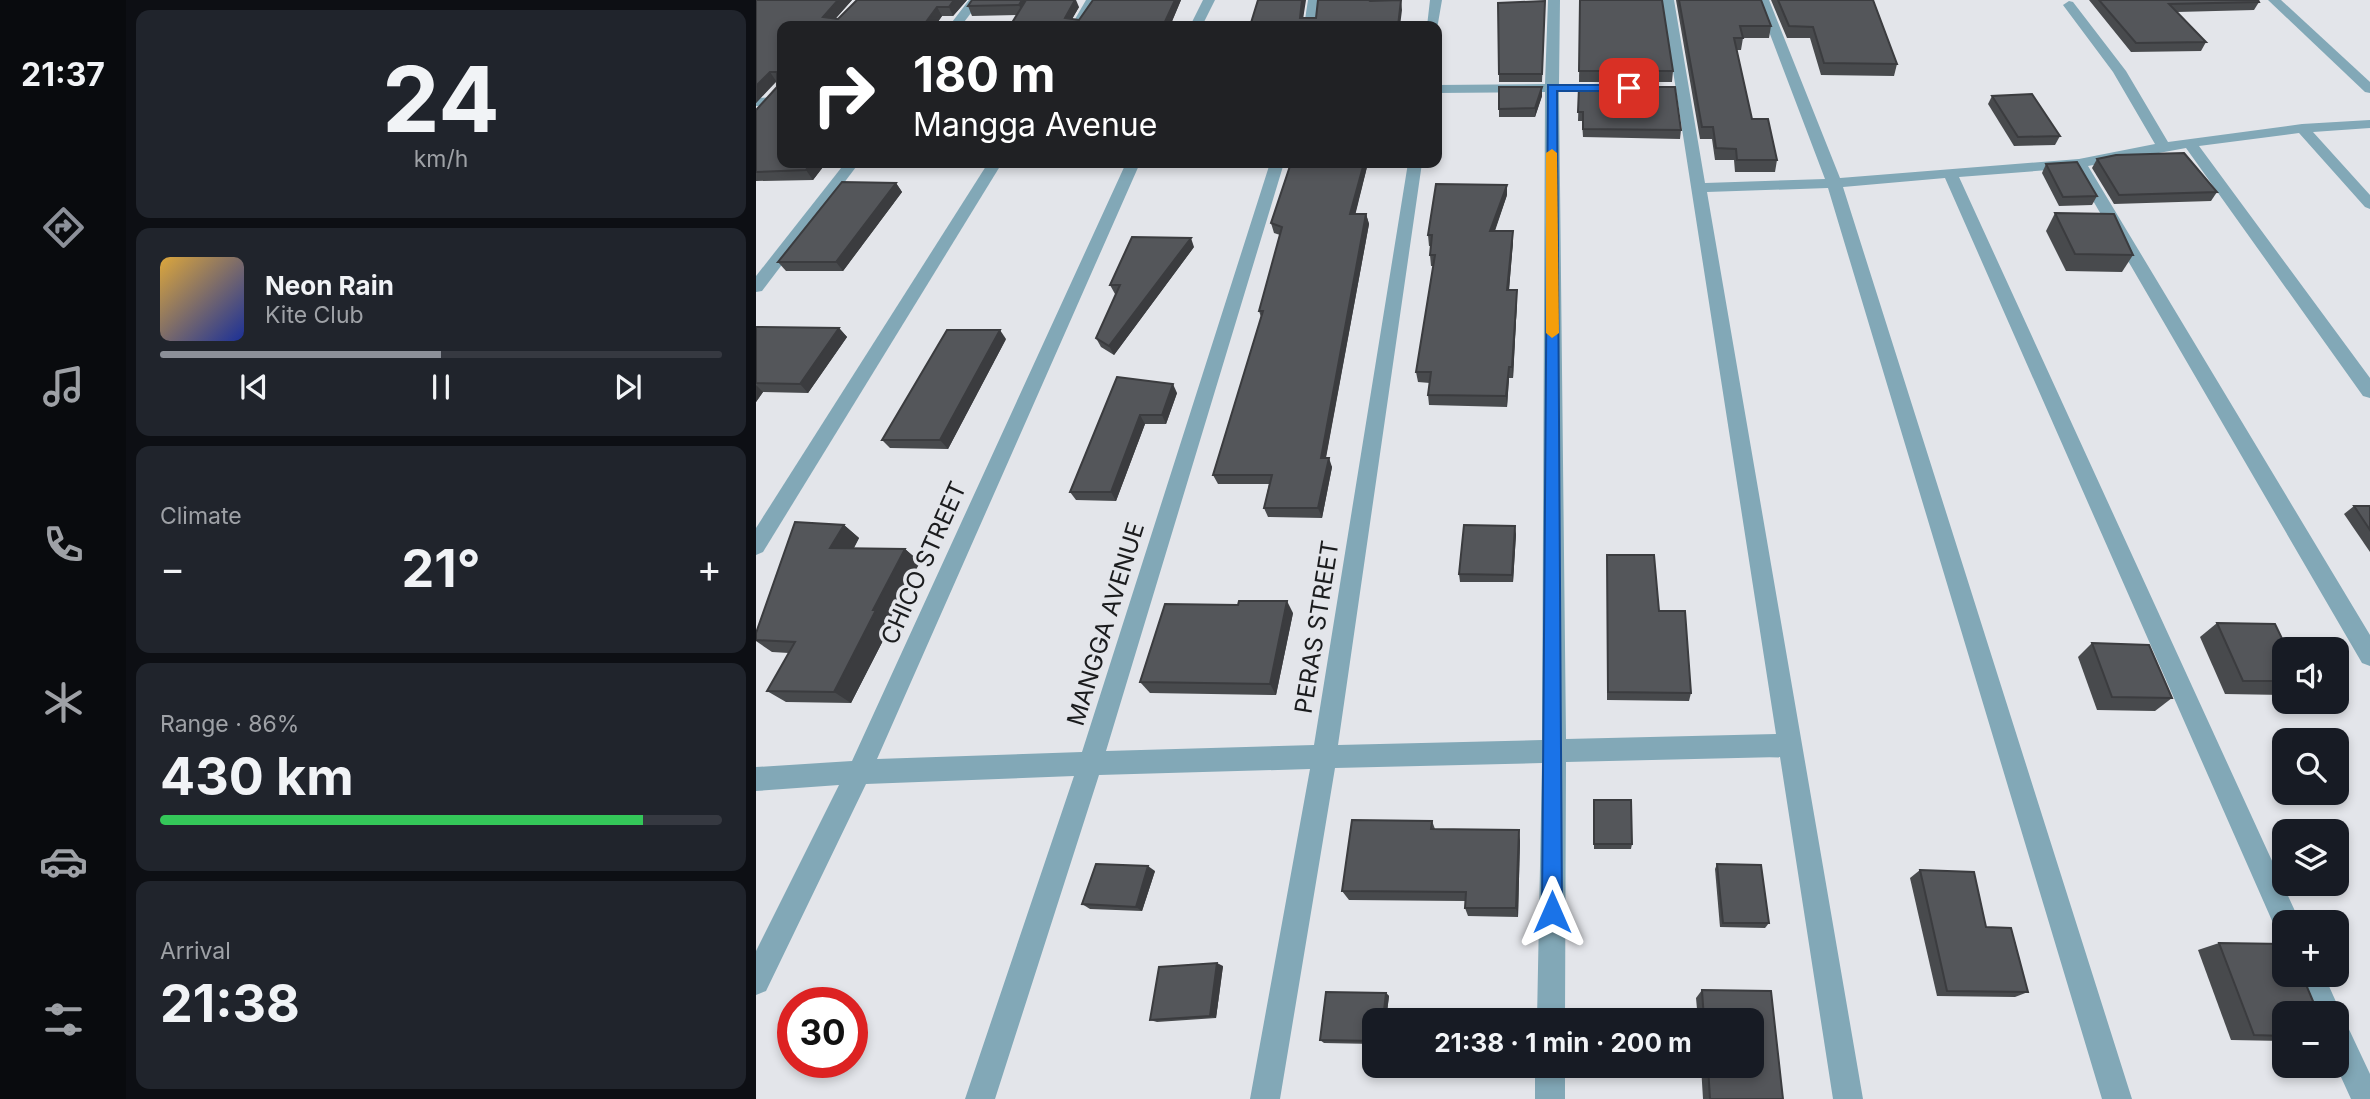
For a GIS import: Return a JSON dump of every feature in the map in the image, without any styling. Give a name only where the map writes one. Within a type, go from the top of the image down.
[{"type":"street","points":[[959,21],[975,0]]},
{"type":"street","points":[[1080,21],[1092,0]]},
{"type":"street","points":[[1198,21],[1209,0]]},
{"type":"street","points":[[1311,21],[1314,0]]},
{"type":"street","points":[[1434,21],[1436,0]]},
{"type":"street","points":[[1551,1008],[1554,750],[1554,0]]},
{"type":"street","points":[[1668,0],[1675,89],[1698,188],[1848,1099]]},
{"type":"street","points":[[1763,0],[1834,183],[2117,1099]]},
{"type":"street","points":[[2274,0],[2370,89]]},
{"type":"street","points":[[2069,5],[2119,71],[2164,147]]},
{"type":"street","points":[[1442,89],[1616,88]]},
{"type":"street","points":[[756,116],[769,101]]},
{"type":"street","points":[[1698,188],[1834,183],[2080,163],[2189,143],[2302,128],[2370,124]]},
{"type":"street","points":[[2302,128],[2370,204]]},
{"type":"street","points":[[2189,143],[2370,391]]},
{"type":"street","points":[[2080,163],[2370,656]]},
{"type":"street","points":[[756,287],[848,168]]},
{"type":"street","points":[[756,546],[992,168]]},
{"type":"street","name":"CHICO STREET","points":[[756,981],[859,772],[1130,168]]},
{"type":"street","name":"MANGGA AVENUE","points":[[980,1099],[1090,764],[1275,168]]},
{"type":"street","name":"PERAS STREET","points":[[1265,1099],[1324,758],[1414,168]]},
{"type":"street","points":[[1950,174],[2282,910]]},
{"type":"street","points":[[756,779],[859,772],[1090,764],[1790,745]]},
{"type":"street","points":[[2349,1062],[2366,1099]]},
{"type":"street","points":[[1550,1078],[1550,1099]]},
{"type":"building","points":[[756,0],[838,0],[823,17],[838,19],[857,0],[954,0],[949,7],[937,7],[927,21],[777,21],[777,72],[770,72],[756,86]]},
{"type":"building","points":[[972,0],[1022,0],[1019,5],[968,6]]},
{"type":"building","points":[[1026,0],[1075,0],[1065,18],[1079,20],[1093,0],[1175,0],[1165,21],[1013,21]]},
{"type":"building","points":[[1258,0],[1302,0],[1300,18],[1316,18],[1318,0],[1401,0],[1399,21],[1252,21]]},
{"type":"building","points":[[1580,0],[1662,0],[1673,71],[1579,71]]},
{"type":"building","points":[[1679,0],[1761,0],[1771,26],[1740,26],[1743,38],[1734,38],[1752,119],[1768,119],[1777,160],[1737,160],[1736,149],[1716,148],[1713,127],[1702,127]]},
{"type":"building","points":[[1778,0],[1873,0],[1897,64],[1824,63],[1813,27],[1789,26]]},
{"type":"building","points":[[2099,0],[2259,2],[2169,4],[2206,42],[2136,43]]},
{"type":"building","points":[[1545,1],[1542,74],[1499,74],[1498,3]]},
{"type":"building","points":[[777,87],[777,168],[808,168],[806,170],[756,172],[756,110]]},
{"type":"building","points":[[1499,87],[1542,87],[1535,108],[1499,109]]},
{"type":"building","points":[[1579,87],[1675,87],[1681,130],[1583,129],[1583,112],[1578,112]]},
{"type":"building","points":[[2032,94],[2060,136],[2018,137],[1992,96]]},
{"type":"building","points":[[2184,153],[2217,192],[2119,195],[2097,159],[2116,155]]},
{"type":"building","points":[[2077,162],[2097,196],[2063,197],[2046,164]]},
{"type":"building","points":[[1289,168],[1363,168],[1350,214],[1366,214],[1321,458],[1329,458],[1318,508],[1264,508],[1272,475],[1213,475],[1263,311],[1259,311],[1282,227],[1271,223]]},
{"type":"building","points":[[842,182],[896,183],[836,262],[778,262]]},
{"type":"building","points":[[1436,184],[1507,185],[1490,231],[1513,231],[1507,290],[1517,290],[1512,367],[1509,367],[1506,396],[1428,395],[1431,372],[1416,372],[1435,255],[1430,255],[1432,235],[1428,235]]},
{"type":"building","points":[[2055,213],[2114,214],[2133,255],[2075,254]]},
{"type":"building","points":[[1132,237],[1191,238],[1109,346],[1096,338],[1120,285],[1110,285]]},
{"type":"building","points":[[756,327],[839,328],[800,384],[756,383]]},
{"type":"building","points":[[947,330],[1000,330],[940,440],[882,440]]},
{"type":"building","points":[[1117,377],[1173,384],[1162,415],[1140,415],[1111,492],[1070,492]]},
{"type":"building","points":[[2354,506],[2370,506],[2370,530]]},
{"type":"building","points":[[795,522],[844,525],[830,548],[905,549],[834,692],[767,691],[795,642],[756,640],[756,633]]},
{"type":"building","points":[[1464,525],[1515,526],[1512,575],[1459,574]]},
{"type":"building","points":[[1607,555],[1654,555],[1659,611],[1685,611],[1691,693],[1608,692]]},
{"type":"building","points":[[1239,601],[1287,601],[1270,684],[1140,682],[1165,604],[1238,605]]},
{"type":"building","points":[[2217,623],[2275,624],[2281,637],[2272,637],[2272,681],[2243,681]]},
{"type":"building","points":[[2092,643],[2149,645],[2172,698],[2112,697]]},
{"type":"building","points":[[1594,800],[1631,800],[1632,844],[1594,844]]},
{"type":"building","points":[[1352,820],[1432,821],[1431,829],[1519,830],[1516,908],[1465,908],[1466,892],[1342,891]]},
{"type":"building","points":[[1096,864],[1148,866],[1136,907],[1082,904]]},
{"type":"building","points":[[1717,864],[1761,865],[1769,923],[1723,923]]},
{"type":"building","points":[[1920,870],[1974,872],[1986,927],[2011,928],[2028,992],[1947,991]]},
{"type":"building","points":[[2219,943],[2272,944],[2272,987],[2307,987],[2313,1001],[2272,1001],[2272,1036],[2254,1035]]},
{"type":"building","points":[[1217,963],[1210,1016],[1150,1020],[1159,967]]},
{"type":"building","points":[[1702,990],[1771,991],[1783,1099],[1710,1099],[1709,1078],[1764,1078],[1764,1008],[1703,1008]]},
{"type":"building","points":[[1326,992],[1386,993],[1384,1008],[1362,1008],[1362,1041],[1320,1040]]},
{"type":"slow traffic","points":[[1552,153],[1552,333]]},
{"type":"route","points":[[1552,912],[1552,88],[1629,88]]}]
